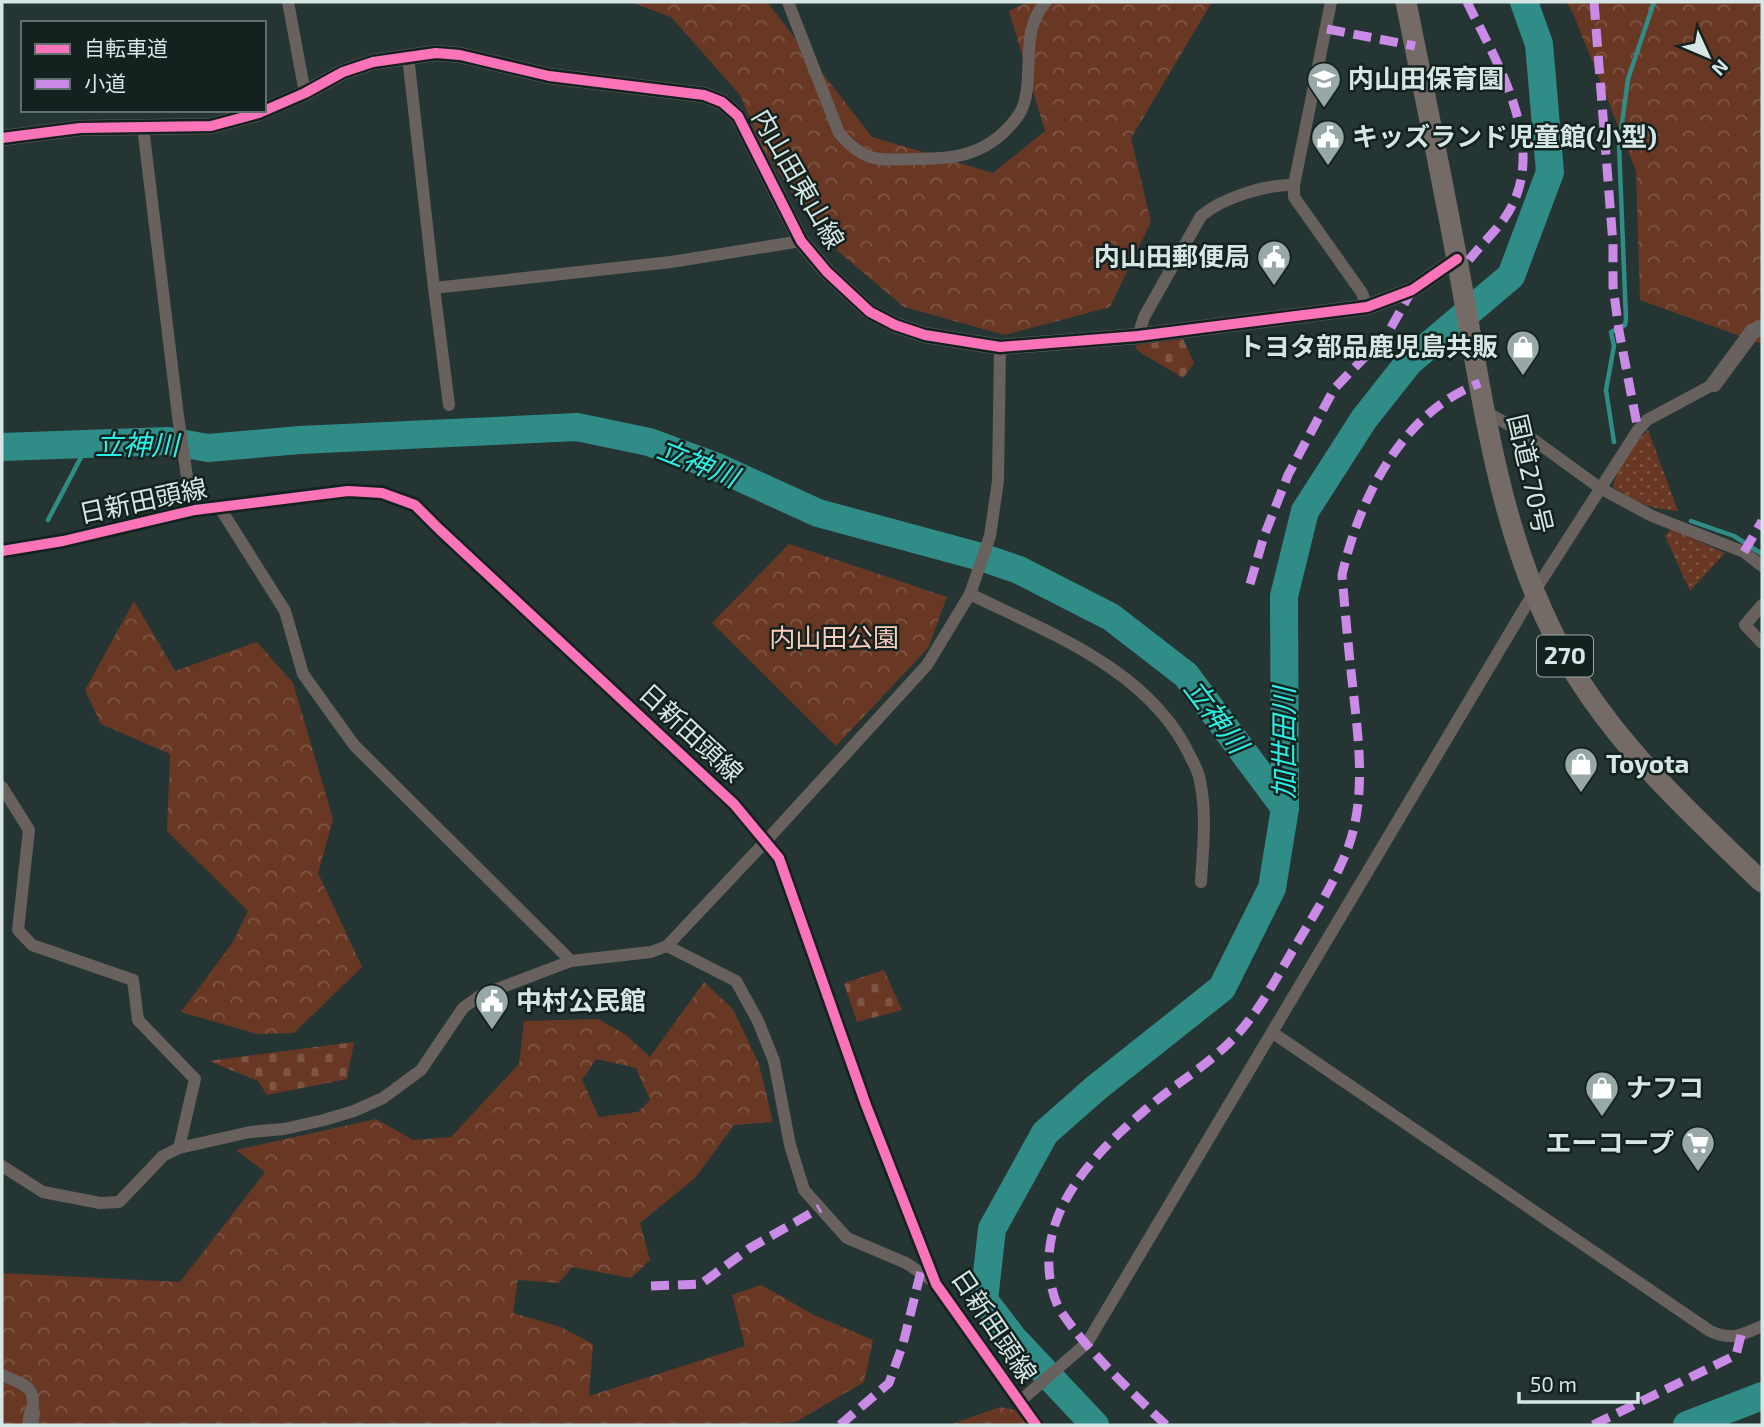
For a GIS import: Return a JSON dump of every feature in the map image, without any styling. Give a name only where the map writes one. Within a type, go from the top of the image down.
[{"type":"highway","name":"国道270号","points":[[1406,2],[1486,412],[1508,513],[1534,592],[1549,627],[1575,674],[1623,741],[1680,804],[1762,882]]},
{"type":"street","points":[[288,2],[305,93]]},
{"type":"street","points":[[788,2],[839,133],[850,146],[875,160],[941,159],[985,148],[1000,136],[1021,114],[1026,94],[1029,36],[1038,10],[1046,2]]},
{"type":"street","points":[[1331,2],[1294,185],[1294,197],[1362,293],[1367,307]]},
{"type":"street","name":"内山田東山線","points":[[266,109],[305,93],[344,72],[373,62],[408,56],[460,55],[549,76],[704,95],[722,102],[738,116],[801,241],[827,272],[870,312],[895,325],[925,335],[1000,346],[1138,336],[1367,307],[1412,290],[1459,267]]},
{"type":"street","points":[[408,56],[433,288],[449,405]]},
{"type":"street","name":"内山田東山線","points":[[2,138],[80,128],[211,126],[230,123],[258,112]]},
{"type":"street","points":[[143,127],[178,416],[189,490],[195,510]]},
{"type":"street","points":[[1138,336],[1150,306],[1201,216],[1212,206],[1275,184],[1294,185]]},
{"type":"street","points":[[433,288],[671,262],[801,241]]},
{"type":"street","points":[[1023,1399],[1085,1345],[1534,592],[1638,430],[1647,420],[1714,384],[1753,331],[1762,328]]},
{"type":"street","points":[[2,1166],[43,1192],[100,1203],[119,1202],[163,1156],[179,1148],[250,1132],[284,1129],[324,1120],[383,1098],[421,1070],[463,1008],[481,995],[571,961],[651,952],[667,946],[928,665],[970,594],[990,532],[998,481],[1000,346]]},
{"type":"street","points":[[1486,412],[1527,435],[1600,488],[1652,516],[1744,552],[1762,566]]},
{"type":"street","name":"日新田頭線","points":[[2,551],[63,541],[195,510],[348,491],[382,493],[415,505],[734,804],[779,858],[866,1105],[936,1284],[1023,1399],[1036,1425]]},
{"type":"street","points":[[220,508],[285,611],[303,674],[354,744],[571,961]]},
{"type":"street","points":[[970,594],[1090,655],[1128,681],[1155,706],[1182,739],[1200,778],[1206,818],[1201,882]]},
{"type":"street","points":[[1762,605],[1745,625],[1762,643]]},
{"type":"street","points":[[2,787],[29,830],[18,930],[32,945],[133,980],[138,1020],[195,1079],[179,1148]]},
{"type":"street","points":[[667,946],[736,981],[758,1021],[774,1061],[792,1155],[804,1190],[847,1238],[906,1263],[936,1284]]},
{"type":"street","points":[[1273,1032],[1710,1331],[1725,1338],[1762,1326]]},
{"type":"street","points":[[2,1375],[29,1388],[35,1398],[31,1419]]},
{"type":"green space","points":[[631,2],[767,2],[872,137],[993,173],[1045,131],[1009,11],[1027,2],[1212,2],[1131,138],[1151,222],[1110,307],[1005,335],[904,307],[820,236],[761,145],[740,95],[671,17]]},
{"type":"green space","points":[[1566,2],[1762,2],[1762,344],[1640,300],[1636,171],[1573,13]]},
{"type":"green space","points":[[1183,339],[1194,363],[1183,378],[1138,351],[1135,345]]},
{"type":"green space","points":[[1648,430],[1678,511],[1644,504],[1613,487],[1626,456]]},
{"type":"green space","points":[[1671,529],[1725,553],[1690,591],[1665,536]]},
{"type":"green space","name":"内山田公園","points":[[789,544],[947,597],[928,648],[836,746],[712,623]]},
{"type":"green space","points":[[134,601],[175,671],[257,642],[293,683],[333,819],[318,873],[362,967],[294,1033],[257,1034],[181,1012],[233,942],[248,911],[167,831],[170,754],[101,724],[85,690]]},
{"type":"green space","points":[[884,970],[902,1010],[857,1022],[844,983]]},
{"type":"green space","points":[[704,982],[733,1009],[759,1064],[773,1122],[734,1125],[695,1178],[640,1223],[650,1260],[631,1278],[572,1267],[559,1283],[518,1280],[513,1313],[561,1327],[593,1344],[589,1396],[745,1346],[732,1295],[761,1285],[814,1315],[873,1340],[864,1382],[796,1422],[736,1425],[2,1425],[2,1273],[180,1282],[265,1172],[236,1150],[376,1119],[413,1140],[451,1137],[519,1064],[524,1021],[598,1019],[626,1035],[650,1057]],"holes":[[[596,1059],[636,1068],[650,1100],[638,1112],[599,1117],[582,1080]]]},
{"type":"green space","points":[[354,1042],[347,1079],[267,1095],[258,1081],[209,1061]]},
{"type":"green space","points":[[1000,1407],[1015,1410],[1029,1425],[949,1425]]},
{"type":"waterway","name":"加世田川","points":[[1095,1425],[1013,1338],[984,1300],[992,1229],[1045,1133],[1096,1088],[1222,988],[1272,888],[1285,808],[1284,596],[1305,511],[1364,419],[1409,362],[1511,276],[1550,172],[1539,44],[1524,2]]},
{"type":"waterway","points":[[1614,442],[1606,390],[1614,346],[1611,332],[1625,325],[1626,319],[1619,145],[1628,79],[1654,2]]},
{"type":"waterway","name":"立神川","points":[[2,447],[168,441],[208,448],[300,440],[577,427],[649,442],[717,467],[818,513],[981,557],[1019,570],[1111,617],[1186,675],[1285,808]]},
{"type":"waterway","points":[[48,520],[88,444]]},
{"type":"waterway","points":[[1691,521],[1734,536],[1762,554]]},
{"type":"waterway","name":"加世田川","points":[[1687,1425],[1762,1396]]},
{"type":"marked path","points":[[1467,2],[1493,53],[1515,109],[1522,137],[1523,165],[1517,193],[1504,219],[1469,260]]},
{"type":"marked path","points":[[1594,2],[1613,244],[1613,286],[1638,430]]},
{"type":"marked path","points":[[1327,29],[1415,46]]},
{"type":"marked path","points":[[1250,584],[1264,536],[1288,475],[1334,389],[1388,333],[1412,290]]},
{"type":"marked path","points":[[1166,1425],[1097,1357],[1060,1309],[1050,1278],[1049,1253],[1054,1229],[1075,1184],[1108,1145],[1155,1102],[1221,1051],[1249,1020],[1272,986],[1334,878],[1353,832],[1359,789],[1359,745],[1342,575],[1350,546],[1373,488],[1388,461],[1407,436],[1452,396],[1480,383]]},
{"type":"marked path","points":[[1744,552],[1762,521]]},
{"type":"marked path","points":[[651,1286],[701,1284],[750,1248],[820,1208]]},
{"type":"marked path","points":[[840,1425],[889,1383],[903,1344],[921,1271]]},
{"type":"marked path","points":[[1593,1425],[1736,1355],[1741,1335]]},
{"type":"cycle path","points":[[266,110],[343,72],[373,62],[436,53],[460,55],[549,76],[704,95],[722,102],[738,116],[801,241],[827,272],[870,312],[895,325],[925,335],[1000,347],[1138,336],[1367,307],[1412,290],[1457,259]]},
{"type":"cycle path","points":[[2,138],[80,128],[211,126],[261,112]]},
{"type":"cycle path","points":[[2,551],[63,541],[195,510],[348,491],[382,493],[415,505],[734,804],[779,858],[866,1105],[936,1284],[1036,1425]]},
{"type":"place","name":"内山田保育園","points":[[1324,109]]},
{"type":"place","name":"キッズランド児童館(小型)","points":[[1328,167]]},
{"type":"place","name":"内山田郵便局","points":[[1274,287]]},
{"type":"place","name":"トヨタ部品鹿児島共販","points":[[1523,377]]},
{"type":"place","name":"Toyota","points":[[1581,794]]},
{"type":"place","name":"中村公民館","points":[[492,1031]]},
{"type":"place","name":"ナフコ","points":[[1602,1118]]},
{"type":"place","name":"エーコープ","points":[[1698,1173]]}]
